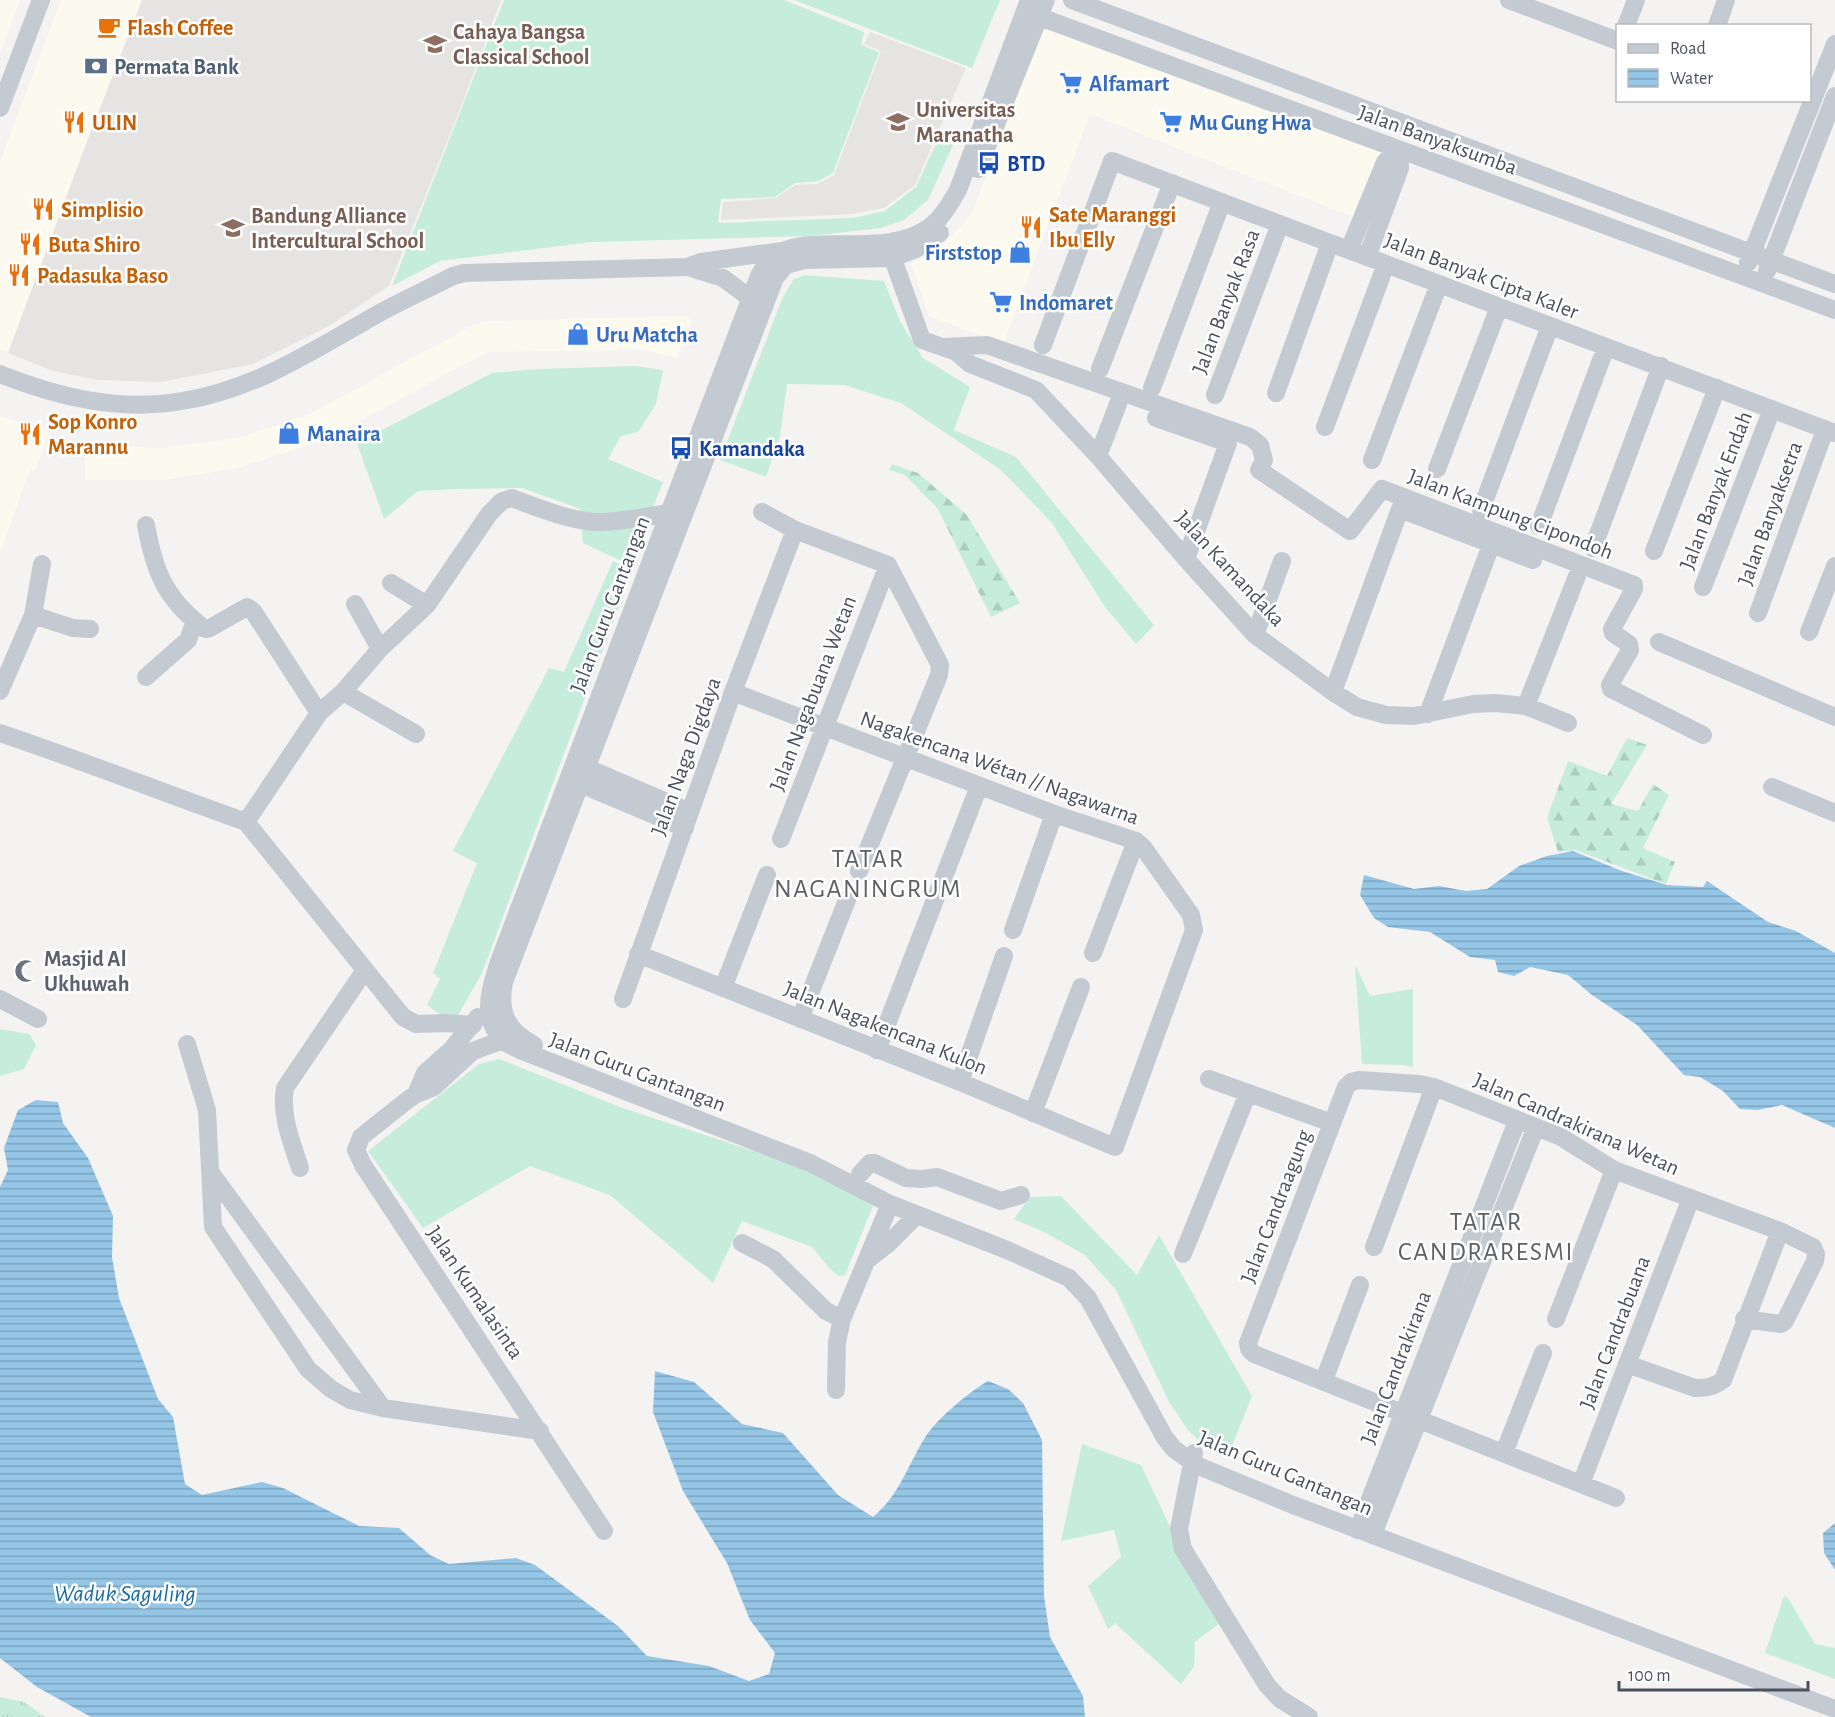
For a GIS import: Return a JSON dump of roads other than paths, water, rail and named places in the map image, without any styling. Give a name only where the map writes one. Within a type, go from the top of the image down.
[{"type":"street","points":[[0,108],[41,0]]},
{"type":"street","name":"Jalan Banyaksumba","points":[[1072,0],[1835,284]]},
{"type":"street","points":[[1509,0],[1542,6],[1616,41]]},
{"type":"street","points":[[1627,24],[1636,0]]},
{"type":"street","points":[[1718,24],[1726,0]]},
{"type":"street","name":"Jalan Banyaksumba","points":[[1035,7],[1399,150],[1835,310]]},
{"type":"street","name":"Jalan Guru Gantangan","points":[[416,1094],[425,1073],[451,1050],[473,1025],[504,982],[670,513],[756,302],[786,265],[816,259],[916,249],[944,231],[965,202],[1035,7]]},
{"type":"street","points":[[1743,276],[1835,44]]},
{"type":"street","points":[[1762,283],[1835,96]]},
{"type":"street","points":[[1349,250],[1385,162],[1399,150]]},
{"type":"street","points":[[1367,257],[1401,168],[1399,150]]},
{"type":"street","name":"Jalan Banyak Cipta Kaler","points":[[1043,345],[1112,160],[1830,431]]},
{"type":"street","points":[[1100,369],[1172,183]]},
{"type":"street","points":[[1152,388],[1222,202]]},
{"type":"street","name":"Jalan Banyak Rasa","points":[[1215,395],[1280,224]]},
{"type":"street","points":[[1276,393],[1330,243]]},
{"type":"street","name":"Jalan Guru Gantangan","points":[[577,774],[756,302],[764,266],[774,256],[795,247],[890,251]]},
{"type":"street","points":[[0,374],[41,390],[95,402],[135,404],[182,401],[250,383],[308,355],[378,314],[453,276],[475,272],[687,267],[701,262],[784,250]]},
{"type":"street","name":"Jalan Kamandaka","points":[[890,251],[922,340],[949,349],[975,352],[1013,367],[1098,456],[1255,635],[1333,692],[1357,707],[1386,715],[1428,714],[1473,704],[1496,703],[1526,706],[1568,723]]},
{"type":"street","points":[[1325,427],[1386,264]]},
{"type":"street","points":[[687,267],[723,278],[756,302]]},
{"type":"street","points":[[1372,460],[1439,284]]},
{"type":"street","points":[[1437,469],[1499,307]]},
{"type":"street","points":[[1481,510],[1550,326]]},
{"type":"street","name":"Jalan Kampung Cipondoh","points":[[949,349],[987,345],[1250,437],[1260,445],[1264,460],[1259,470],[1350,531],[1382,489],[1634,585],[1612,629],[1613,633],[1629,644],[1630,650],[1610,685],[1611,690],[1702,735]]},
{"type":"street","points":[[1539,526],[1606,347]]},
{"type":"street","name":"Jalan Kamandaka","points":[[949,349],[970,364],[1036,390]]},
{"type":"street","points":[[1593,548],[1661,366]]},
{"type":"street","points":[[1013,367],[1228,443],[1186,559]]},
{"type":"street","points":[[1654,551],[1717,388]]},
{"type":"street","points":[[1098,456],[1118,404]]},
{"type":"street","name":"Jalan Banyak Endah","points":[[1703,587],[1772,409]]},
{"type":"street","name":"Jalan Banyaksetra","points":[[1758,613],[1830,431]]},
{"type":"street","points":[[246,822],[319,712],[343,692],[380,649],[427,605],[489,514],[502,501],[512,498],[594,522],[670,513]]},
{"type":"street","points":[[1333,692],[1400,509],[1491,545],[1619,591]]},
{"type":"street","points":[[762,512],[795,530],[888,565],[940,665],[939,675],[859,871]]},
{"type":"street","points":[[146,525],[157,571],[174,602],[206,629],[245,607],[249,608],[319,712]]},
{"type":"street","name":"Jalan Naga Digdaya","points":[[622,999],[733,692],[795,530]]},
{"type":"street","points":[[1428,714],[1491,545]]},
{"type":"street","points":[[1255,635],[1282,561]]},
{"type":"street","points":[[0,691],[33,615],[42,564]]},
{"type":"street","name":"Jalan Nagabuana Wetan","points":[[781,839],[888,565]]},
{"type":"street","points":[[1809,632],[1835,566]]},
{"type":"street","points":[[1526,706],[1576,576]]},
{"type":"street","points":[[391,583],[427,605]]},
{"type":"street","points":[[355,604],[380,649]]},
{"type":"street","points":[[33,615],[73,628],[90,629]]},
{"type":"street","points":[[146,677],[188,640],[192,629],[200,626]]},
{"type":"street","points":[[1659,642],[1835,717]]},
{"type":"street","points":[[343,692],[416,734]]},
{"type":"street","name":"Nagakencana Wétan // Nagawarna","points":[[733,692],[1054,814],[1136,841],[1143,847],[1191,915],[1194,930],[1115,1148]]},
{"type":"street","points":[[0,733],[91,763],[246,822],[395,1008],[412,1023],[473,1025]]},
{"type":"street","points":[[577,774],[687,820]]},
{"type":"street","points":[[877,1050],[979,786]]},
{"type":"street","points":[[1772,787],[1835,813]]},
{"type":"street","points":[[1013,930],[1054,814]]},
{"type":"street","points":[[1094,953],[1136,841]]},
{"type":"street","points":[[723,988],[767,875]]},
{"type":"street","points":[[800,1019],[848,900]]},
{"type":"street","name":"Jalan Nagakencana Kulon","points":[[638,954],[960,1082],[1115,1148]]},
{"type":"street","points":[[960,1082],[1004,956]]},
{"type":"street","points":[[300,1168],[286,1119],[283,1100],[285,1088],[365,969]]},
{"type":"street","points":[[1033,1113],[1081,987]]},
{"type":"street","points":[[416,1094],[434,1087],[473,1051],[508,1035],[503,1011],[496,996]]},
{"type":"street","points":[[0,999],[38,1019]]},
{"type":"street","name":"Jalan Guru Gantangan","points":[[508,1035],[768,1135],[860,1174],[907,1199],[1058,1258],[1082,1272],[1091,1283],[1168,1423],[1193,1457]]},
{"type":"street","name":"Jalan Guru Gantangan","points":[[508,1035],[520,1050],[810,1163],[890,1204],[1069,1278],[1088,1298],[1174,1449],[1193,1457],[1209,1460],[1368,1526],[1835,1709]]},
{"type":"street","points":[[188,1044],[207,1110],[213,1227],[308,1369],[331,1389],[350,1400],[383,1408],[540,1431]]},
{"type":"street","points":[[1209,1079],[1332,1123]]},
{"type":"street","name":"Jalan Candrakirana Wetan","points":[[1351,1082],[1359,1080],[1434,1087],[1561,1137],[1614,1170],[1780,1231],[1814,1247],[1815,1261],[1785,1320],[1781,1324],[1744,1319]]},
{"type":"street","name":"Jalan Candraagung","points":[[1324,1380],[1254,1354],[1249,1349],[1248,1343],[1346,1087],[1351,1082]]},
{"type":"street","points":[[1374,1247],[1434,1087]]},
{"type":"street","points":[[1183,1254],[1248,1093]]},
{"type":"street","name":"Jalan Kumalasinta","points":[[416,1094],[360,1137],[356,1150],[363,1165],[604,1531]]},
{"type":"street","name":"Jalan Candrakirana","points":[[1368,1526],[1456,1300],[1517,1121]]},
{"type":"street","name":"Jalan Candrakirana","points":[[1456,1300],[1536,1127]]},
{"type":"street","points":[[860,1174],[874,1163],[906,1178],[937,1177],[1001,1201],[1021,1195]]},
{"type":"street","points":[[1556,1319],[1614,1170]]},
{"type":"street","points":[[211,1173],[383,1408]]},
{"type":"street","name":"Jalan Candrabuana","points":[[1581,1484],[1691,1198]]},
{"type":"street","points":[[836,1390],[837,1342],[842,1319],[890,1204]]},
{"type":"street","points":[[868,1260],[917,1215]]},
{"type":"street","points":[[1627,1364],[1695,1388],[1715,1386],[1723,1380],[1744,1319],[1780,1231]]},
{"type":"street","points":[[742,1244],[773,1259],[826,1311],[842,1319]]},
{"type":"street","points":[[1360,1285],[1324,1380],[1616,1498]]},
{"type":"street","points":[[1504,1453],[1543,1353]]},
{"type":"street","points":[[1193,1457],[1179,1529],[1184,1549],[1267,1685],[1280,1699],[1309,1717]]},
{"type":"street","name":"Jalan Guru Gantangan","points":[[1368,1526],[1835,1696]]},
{"type":"water","points":[[1573,851],[1622,871],[1667,885],[1703,887],[1707,881],[1768,922],[1796,931],[1835,953],[1835,1128],[1782,1105],[1758,1110],[1740,1109],[1723,1091],[1700,1077],[1684,1075],[1637,1025],[1592,995],[1568,975],[1530,967],[1514,976],[1498,972],[1495,960],[1470,957],[1430,932],[1388,927],[1374,918],[1360,895],[1364,875],[1414,889],[1439,886],[1466,891],[1487,889],[1519,866],[1547,856]]},
{"type":"water","name":"Waduk Saguling","points":[[36,1100],[58,1102],[63,1123],[88,1158],[113,1216],[112,1257],[119,1298],[158,1399],[173,1417],[185,1484],[202,1495],[262,1482],[283,1488],[359,1526],[399,1528],[430,1555],[449,1564],[516,1558],[535,1565],[618,1626],[647,1656],[709,1666],[749,1681],[769,1674],[775,1653],[750,1620],[727,1563],[683,1491],[653,1412],[655,1371],[694,1382],[742,1424],[783,1433],[838,1495],[873,1517],[897,1489],[931,1429],[954,1406],[988,1381],[1008,1389],[1023,1403],[1042,1440],[1044,1596],[1050,1637],[1083,1696],[1085,1717],[91,1717],[37,1687],[0,1658],[0,1187],[8,1170],[4,1148],[18,1110]]},
{"type":"water","points":[[1835,1523],[1835,1570],[1824,1553],[1823,1533]]},
{"type":"place","name":"Flash Coffee","points":[[109,27]]},
{"type":"place","name":"Cahaya Bangsa Classical School","points":[[435,44]]},
{"type":"place","name":"Permata Bank","points":[[96,66]]},
{"type":"place","name":"Alfamart","points":[[1071,83]]},
{"type":"place","name":"ULIN","points":[[74,122]]},
{"type":"place","name":"Universitas Maranatha","points":[[898,122]]},
{"type":"place","name":"Mu Gung Hwa","points":[[1171,122]]},
{"type":"place","name":"BTD","points":[[989,163]]},
{"type":"place","name":"Simplisio","points":[[43,209]]},
{"type":"place","name":"Sate Maranggi Ibu Elly","points":[[1031,227]]},
{"type":"place","name":"Bandung Alliance Intercultural School","points":[[233,228]]},
{"type":"place","name":"Buta Shiro","points":[[30,244]]},
{"type":"place","name":"Firststop","points":[[1020,252]]},
{"type":"place","name":"Padasuka Baso","points":[[19,275]]},
{"type":"place","name":"Indomaret","points":[[1001,302]]},
{"type":"place","name":"Uru Matcha","points":[[578,334]]},
{"type":"place","name":"Manaira","points":[[289,433]]},
{"type":"place","name":"Sop Konro Marannu","points":[[30,434]]},
{"type":"place","name":"Kamandaka","points":[[681,448]]},
{"type":"place","name":"Masjid Al Ukhuwah","points":[[26,971]]},
{"type":"district","name":"TATAR NAGANINGRUM","points":[[868,873]]},
{"type":"district","name":"TATAR CANDRARESMI","points":[[1486,1236]]}]
